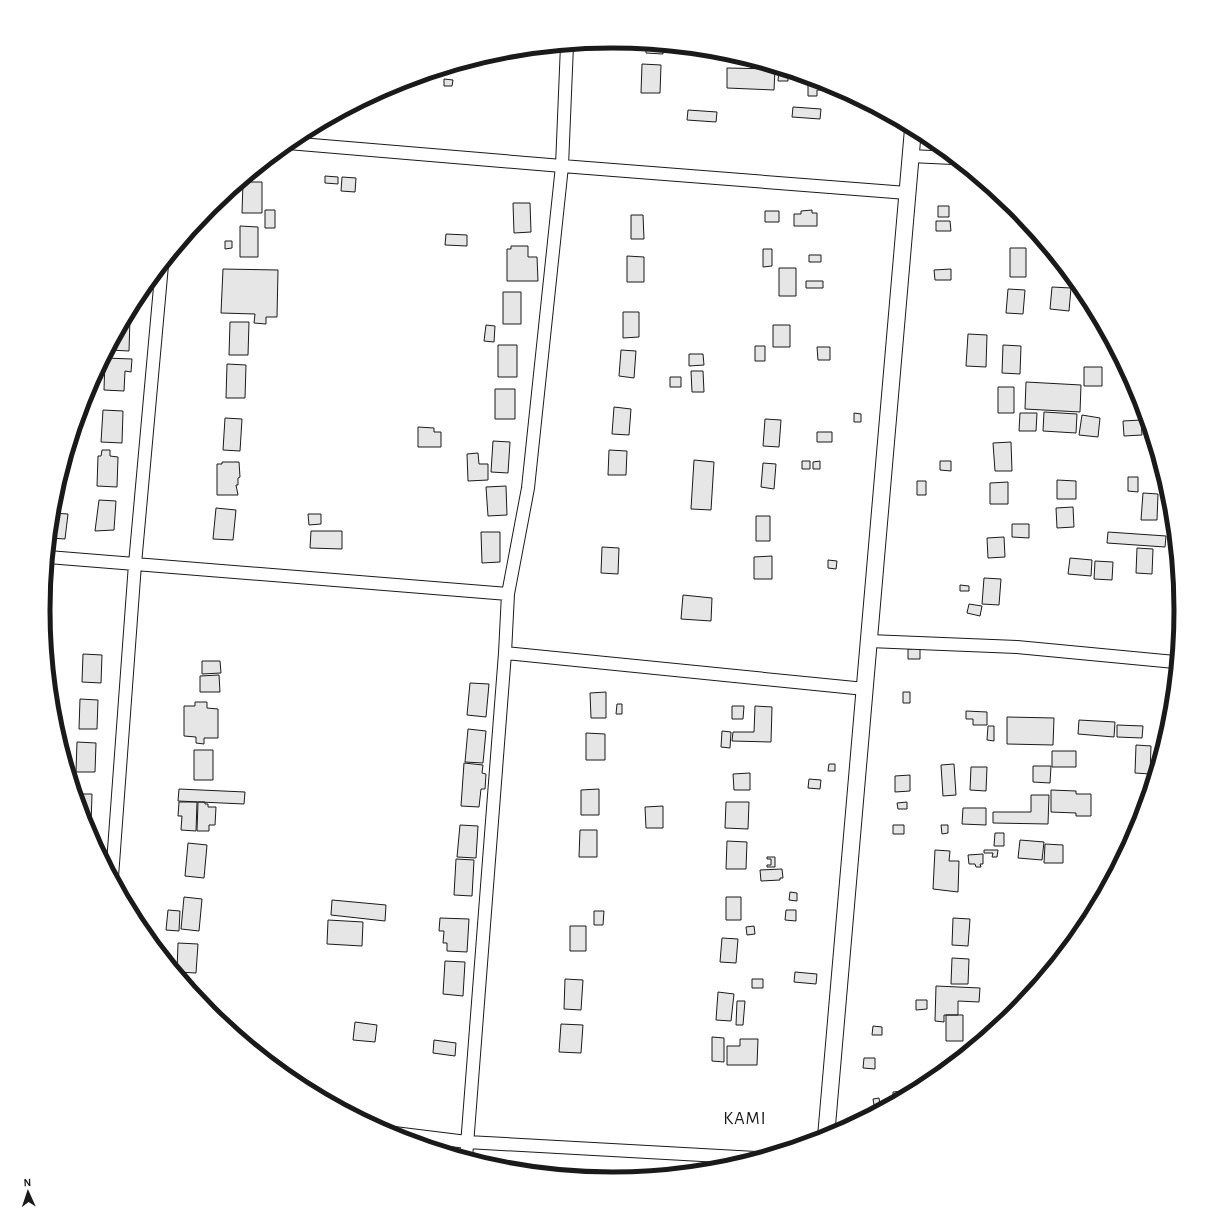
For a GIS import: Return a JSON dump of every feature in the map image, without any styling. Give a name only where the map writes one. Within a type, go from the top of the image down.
[{"type":"street","points":[[466,1153],[505,653],[508,594],[528,488],[562,166],[567,50]]},
{"type":"street","points":[[827,1129],[912,136]]},
{"type":"street","points":[[298,144],[907,193]]},
{"type":"street","points":[[910,156],[945,158]]},
{"type":"street","points":[[113,869],[135,564],[161,275]]},
{"type":"street","points":[[52,556],[508,594]]},
{"type":"street","points":[[869,641],[1017,647],[1171,662]]},
{"type":"street","points":[[505,653],[865,689]]},
{"type":"street","points":[[413,1135],[467,1142],[739,1157]]},
{"type":"building","points":[[646,49],[663,51],[663,54],[646,53]]},
{"type":"building","points":[[642,64],[661,65],[660,93],[641,93]]},
{"type":"building","points":[[727,68],[763,69],[775,73],[774,90],[727,88]]},
{"type":"building","points":[[779,74],[788,77],[788,81],[778,81]]},
{"type":"building","points":[[444,79],[453,80],[452,86],[444,86]]},
{"type":"building","points":[[808,84],[824,90],[817,90],[817,96],[808,96]]},
{"type":"building","points":[[793,107],[821,109],[820,119],[792,117]]},
{"type":"building","points":[[688,110],[717,112],[716,122],[687,120]]},
{"type":"building","points":[[325,176],[338,177],[338,184],[325,183]]},
{"type":"building","points":[[342,177],[356,178],[355,192],[341,191]]},
{"type":"building","points":[[247,182],[262,182],[262,213],[242,213],[243,185]]},
{"type":"building","points":[[513,203],[530,203],[531,232],[514,233]]},
{"type":"building","points":[[938,206],[949,206],[949,217],[938,217]]},
{"type":"building","points":[[265,210],[275,210],[275,228],[265,228]]},
{"type":"building","points":[[812,210],[812,213],[817,213],[817,226],[794,226],[794,214],[801,214],[801,211]]},
{"type":"building","points":[[765,211],[779,211],[779,222],[765,222]]},
{"type":"building","points":[[631,215],[643,215],[644,239],[631,239]]},
{"type":"building","points":[[936,221],[950,221],[951,231],[936,231]]},
{"type":"building","points":[[240,226],[258,227],[258,257],[240,257]]},
{"type":"building","points":[[446,234],[467,235],[467,246],[445,245]]},
{"type":"building","points":[[225,241],[232,241],[232,248],[225,249]]},
{"type":"building","points":[[511,246],[528,246],[528,257],[537,257],[538,281],[507,281],[507,249],[511,249]]},
{"type":"building","points":[[1010,248],[1026,248],[1026,277],[1010,277]]},
{"type":"building","points":[[763,249],[772,249],[772,266],[763,267]]},
{"type":"building","points":[[809,255],[821,255],[821,262],[809,262]]},
{"type":"building","points":[[627,256],[644,257],[644,282],[627,282]]},
{"type":"building","points":[[779,268],[796,268],[796,296],[779,296]]},
{"type":"building","points":[[223,269],[278,270],[277,317],[266,317],[266,324],[254,323],[255,314],[221,313]]},
{"type":"building","points":[[951,269],[951,280],[935,280],[934,270]]},
{"type":"building","points":[[806,281],[823,281],[823,288],[806,288]]},
{"type":"building","points":[[1052,287],[1071,288],[1069,311],[1050,309]]},
{"type":"building","points":[[1008,289],[1025,290],[1023,314],[1006,313]]},
{"type":"building","points":[[503,292],[521,292],[521,324],[503,324]]},
{"type":"building","points":[[623,312],[639,312],[639,337],[623,338]]},
{"type":"building","points":[[130,321],[129,351],[113,350]]},
{"type":"building","points":[[230,322],[249,322],[248,355],[229,355]]},
{"type":"building","points":[[486,325],[495,326],[494,342],[484,341]]},
{"type":"building","points":[[773,325],[790,325],[790,347],[773,347]]},
{"type":"building","points":[[968,334],[987,335],[986,367],[966,366]]},
{"type":"building","points":[[498,345],[517,345],[517,377],[498,377]]},
{"type":"building","points":[[1003,345],[1021,346],[1020,374],[1002,373]]},
{"type":"building","points":[[755,346],[765,346],[765,361],[755,361]]},
{"type":"building","points":[[817,347],[830,347],[830,360],[818,360]]},
{"type":"building","points":[[621,350],[636,351],[634,378],[619,376]]},
{"type":"building","points":[[689,354],[703,354],[704,365],[689,366]]},
{"type":"building","points":[[109,358],[132,359],[131,372],[125,371],[124,391],[104,390],[105,366]]},
{"type":"building","points":[[227,364],[246,365],[245,398],[226,398]]},
{"type":"building","points":[[1084,367],[1102,367],[1102,386],[1084,386]]},
{"type":"building","points":[[691,371],[703,371],[704,392],[692,392]]},
{"type":"building","points":[[670,377],[681,377],[681,387],[670,387]]},
{"type":"building","points":[[1026,382],[1081,385],[1080,412],[1025,409]]},
{"type":"building","points":[[998,387],[1014,387],[1014,413],[998,413]]},
{"type":"building","points":[[495,389],[515,389],[515,419],[495,419]]},
{"type":"building","points":[[614,407],[631,409],[629,435],[612,434]]},
{"type":"building","points":[[103,410],[123,411],[122,443],[101,442]]},
{"type":"building","points":[[1044,412],[1077,414],[1076,433],[1043,431]]},
{"type":"building","points":[[854,413],[861,414],[861,422],[854,422]]},
{"type":"building","points":[[1020,413],[1037,413],[1036,431],[1019,431]]},
{"type":"building","points":[[1082,415],[1100,418],[1098,437],[1079,435]]},
{"type":"building","points":[[225,418],[242,419],[240,451],[223,450]]},
{"type":"building","points":[[765,419],[781,420],[779,447],[763,446]]},
{"type":"building","points":[[1141,420],[1142,435],[1124,436],[1123,421]]},
{"type":"building","points":[[418,427],[434,428],[434,432],[441,432],[441,447],[418,447]]},
{"type":"building","points":[[817,432],[832,432],[832,442],[817,442]]},
{"type":"building","points":[[493,441],[510,442],[508,473],[491,472]]},
{"type":"building","points":[[1011,442],[1012,471],[995,471],[993,443]]},
{"type":"building","points":[[102,450],[110,450],[110,456],[118,457],[117,487],[97,486],[98,456],[101,456]]},
{"type":"building","points":[[609,450],[627,451],[626,475],[608,475]]},
{"type":"building","points":[[478,453],[479,464],[488,464],[488,480],[468,481],[467,454]]},
{"type":"building","points":[[694,460],[714,462],[711,510],[691,509]]},
{"type":"building","points":[[802,461],[810,461],[810,469],[802,469]]},
{"type":"building","points":[[820,461],[820,469],[813,469],[813,462]]},
{"type":"building","points":[[940,461],[951,461],[951,471],[940,470]]},
{"type":"building","points":[[222,462],[239,462],[240,477],[238,478],[238,485],[236,485],[238,495],[217,495],[217,464],[222,464]]},
{"type":"building","points":[[763,463],[776,464],[774,489],[761,487]]},
{"type":"building","points":[[1128,477],[1138,477],[1138,492],[1128,491]]},
{"type":"building","points":[[1057,480],[1076,481],[1076,499],[1057,499]]},
{"type":"building","points":[[917,481],[926,481],[926,495],[917,495]]},
{"type":"building","points":[[1008,482],[1008,504],[990,504],[990,483]]},
{"type":"building","points":[[506,486],[507,515],[488,516],[486,487]]},
{"type":"building","points":[[1143,493],[1158,494],[1157,520],[1141,520]]},
{"type":"building","points":[[99,500],[116,501],[114,530],[95,531]]},
{"type":"building","points":[[1073,507],[1074,527],[1057,528],[1056,508]]},
{"type":"building","points":[[216,508],[236,510],[233,540],[213,539]]},
{"type":"building","points":[[58,513],[68,514],[65,539],[54,538]]},
{"type":"building","points":[[308,514],[321,514],[321,524],[309,525]]},
{"type":"building","points":[[756,516],[770,516],[770,541],[756,541]]},
{"type":"building","points":[[1012,524],[1029,524],[1029,538],[1012,537]]},
{"type":"building","points":[[311,531],[342,531],[342,549],[310,548]]},
{"type":"building","points":[[481,532],[500,532],[500,562],[482,563]]},
{"type":"building","points":[[1108,532],[1166,536],[1165,547],[1107,543]]},
{"type":"building","points":[[1004,537],[1005,557],[988,558],[987,538]]},
{"type":"building","points":[[602,547],[619,548],[618,574],[601,573]]},
{"type":"building","points":[[1137,548],[1153,549],[1152,574],[1136,573]]},
{"type":"building","points":[[772,556],[772,579],[754,579],[754,557]]},
{"type":"building","points":[[1070,558],[1092,560],[1091,576],[1068,574]]},
{"type":"building","points":[[828,560],[837,561],[836,569],[828,568]]},
{"type":"building","points":[[1095,561],[1113,562],[1112,580],[1094,579]]},
{"type":"building","points":[[984,578],[1001,579],[999,605],[982,604]]},
{"type":"building","points":[[960,585],[969,586],[969,591],[960,591]]},
{"type":"building","points":[[683,595],[712,598],[711,621],[681,619]]},
{"type":"building","points":[[969,604],[982,606],[980,616],[967,613]]},
{"type":"building","points":[[912,646],[920,646],[920,659],[908,659],[908,649],[912,649]]},
{"type":"building","points":[[83,654],[102,655],[101,683],[82,682]]},
{"type":"building","points":[[202,661],[220,661],[221,673],[202,674]]},
{"type":"building","points":[[219,675],[220,692],[200,692],[200,676]]},
{"type":"building","points":[[470,683],[489,684],[486,717],[467,715]]},
{"type":"building","points":[[606,692],[606,718],[591,718],[590,693]]},
{"type":"building","points":[[903,692],[910,692],[910,703],[903,703]]},
{"type":"building","points":[[80,699],[98,700],[97,729],[79,729]]},
{"type":"building","points":[[195,702],[207,702],[207,708],[218,709],[218,738],[204,738],[204,744],[196,743],[196,737],[184,736],[184,706],[195,706]]},
{"type":"building","points":[[617,704],[622,704],[622,714],[616,714]]},
{"type":"building","points":[[732,706],[744,706],[743,719],[732,719]]},
{"type":"building","points":[[755,706],[772,707],[771,742],[732,741],[733,732],[754,732]]},
{"type":"building","points":[[966,711],[987,712],[987,725],[973,725],[973,719],[966,719]]},
{"type":"building","points":[[1007,717],[1054,718],[1053,745],[1007,744]]},
{"type":"building","points":[[1079,720],[1115,722],[1114,737],[1078,734]]},
{"type":"building","points":[[1117,725],[1143,726],[1142,738],[1117,737]]},
{"type":"building","points":[[988,726],[994,726],[994,741],[987,740]]},
{"type":"building","points":[[468,729],[486,731],[483,763],[465,762]]},
{"type":"building","points":[[722,731],[731,732],[730,748],[721,747]]},
{"type":"building","points":[[586,733],[605,734],[605,760],[586,760]]},
{"type":"building","points":[[77,742],[96,743],[95,772],[76,772]]},
{"type":"building","points":[[1136,745],[1151,746],[1149,774],[1135,773]]},
{"type":"building","points":[[194,750],[213,750],[213,780],[194,780]]},
{"type":"building","points":[[1052,751],[1076,751],[1076,767],[1052,767]]},
{"type":"building","points":[[464,763],[483,765],[482,773],[486,774],[485,789],[481,789],[479,807],[461,806]]},
{"type":"building","points":[[829,764],[835,764],[835,771],[828,771]]},
{"type":"building","points":[[954,764],[956,795],[943,796],[941,765]]},
{"type":"building","points":[[1033,766],[1051,766],[1050,783],[1033,782]]},
{"type":"building","points":[[971,767],[987,767],[986,791],[970,790]]},
{"type":"building","points":[[750,773],[750,790],[734,790],[733,774]]},
{"type":"building","points":[[910,775],[910,791],[895,792],[895,776]]},
{"type":"building","points":[[809,779],[821,780],[820,789],[808,788]]},
{"type":"building","points":[[179,789],[245,792],[244,804],[178,801]]},
{"type":"building","points":[[599,789],[599,815],[581,815],[581,790]]},
{"type":"building","points":[[1051,790],[1076,791],[1076,794],[1091,794],[1091,816],[1076,816],[1076,813],[1051,812]]},
{"type":"building","points":[[80,794],[92,794],[91,823]]},
{"type":"building","points":[[1031,795],[1049,795],[1048,824],[993,823],[993,812],[1031,812]]},
{"type":"building","points":[[179,802],[197,802],[196,831],[181,830],[182,816],[178,816]]},
{"type":"building","points":[[198,802],[205,802],[205,804],[208,804],[208,807],[216,807],[215,825],[209,825],[209,831],[197,831]]},
{"type":"building","points":[[726,802],[749,802],[748,829],[725,828]]},
{"type":"building","points":[[907,802],[907,809],[898,809],[897,803]]},
{"type":"building","points":[[663,806],[663,828],[646,828],[645,807]]},
{"type":"building","points":[[963,808],[986,808],[986,825],[962,824]]},
{"type":"building","points":[[460,825],[478,826],[476,858],[457,857]]},
{"type":"building","points":[[893,825],[904,825],[904,834],[893,834]]},
{"type":"building","points":[[941,825],[948,825],[948,833],[942,834]]},
{"type":"building","points":[[580,830],[597,830],[597,857],[579,857]]},
{"type":"building","points":[[995,833],[1004,833],[1004,846],[994,846]]},
{"type":"building","points":[[1020,840],[1044,842],[1042,860],[1018,858]]},
{"type":"building","points":[[727,841],[747,842],[746,869],[726,869]]},
{"type":"building","points":[[188,843],[207,845],[204,878],[185,876]]},
{"type":"building","points":[[1045,844],[1063,845],[1063,863],[1044,863]]},
{"type":"building","points":[[935,850],[950,851],[949,861],[959,861],[958,892],[933,889]]},
{"type":"building","points":[[984,850],[998,850],[997,857],[992,857],[993,853],[984,853]]},
{"type":"building","points":[[983,854],[983,864],[980,864],[981,867],[976,867],[975,864],[969,864],[968,855]]},
{"type":"building","points":[[767,857],[775,857],[775,867],[767,867],[767,865],[771,865],[771,859],[767,859]]},
{"type":"building","points":[[456,859],[474,860],[472,896],[454,895]]},
{"type":"building","points":[[782,869],[783,878],[780,878],[780,880],[761,881],[760,870]]},
{"type":"building","points":[[790,892],[797,893],[797,901],[789,900]]},
{"type":"building","points":[[184,897],[202,899],[199,931],[181,929]]},
{"type":"building","points":[[726,897],[741,897],[741,920],[726,920]]},
{"type":"building","points":[[332,900],[386,905],[385,921],[331,915]]},
{"type":"building","points":[[168,910],[180,911],[179,931],[166,930]]},
{"type":"building","points":[[786,910],[796,910],[796,921],[785,920]]},
{"type":"building","points":[[594,911],[604,911],[603,925],[594,925]]},
{"type":"building","points":[[440,918],[469,919],[467,952],[447,951],[447,943],[443,943],[444,931],[439,931]]},
{"type":"building","points":[[953,918],[970,919],[968,946],[952,945]]},
{"type":"building","points":[[328,920],[363,922],[362,946],[327,944]]},
{"type":"building","points":[[570,926],[586,926],[586,951],[570,951]]},
{"type":"building","points":[[754,926],[755,934],[747,935],[746,927]]},
{"type":"building","points":[[722,938],[738,939],[736,963],[720,962]]},
{"type":"building","points":[[178,943],[198,944],[196,973],[182,972],[177,966]]},
{"type":"building","points":[[952,958],[969,959],[968,984],[951,984]]},
{"type":"building","points":[[445,961],[465,962],[463,996],[443,994]]},
{"type":"building","points":[[795,972],[817,974],[816,984],[794,982]]},
{"type":"building","points":[[565,979],[583,980],[581,1010],[564,1009]]},
{"type":"building","points":[[752,979],[763,979],[763,988],[752,988]]},
{"type":"building","points":[[936,986],[980,988],[979,1002],[958,1001],[958,1015],[944,1015],[944,1022],[935,1021]]},
{"type":"building","points":[[718,992],[734,994],[731,1021],[716,1020]]},
{"type":"building","points":[[916,1000],[927,1000],[927,1009],[916,1010]]},
{"type":"building","points":[[737,1001],[745,1001],[743,1025],[736,1025]]},
{"type":"building","points":[[946,1015],[963,1015],[963,1041],[946,1041]]},
{"type":"building","points":[[355,1022],[377,1025],[375,1042],[353,1040]]},
{"type":"building","points":[[561,1024],[583,1025],[581,1053],[559,1052]]},
{"type":"building","points":[[873,1026],[882,1027],[882,1035],[872,1035]]},
{"type":"building","points":[[712,1037],[724,1038],[724,1062],[712,1061]]},
{"type":"building","points":[[740,1039],[758,1039],[757,1065],[727,1065],[727,1046],[740,1046]]},
{"type":"building","points":[[434,1040],[456,1043],[455,1056],[433,1053]]},
{"type":"building","points":[[864,1058],[875,1058],[875,1069],[863,1068]]},
{"type":"building","points":[[901,1091],[893,1096],[893,1092]]},
{"type":"building","points":[[879,1098],[880,1103],[874,1105],[873,1099]]},
{"type":"wall","points":[[554,1169],[585,1171]]},
{"type":"district","name":"KAMI","points":[[745,1119]]}]
